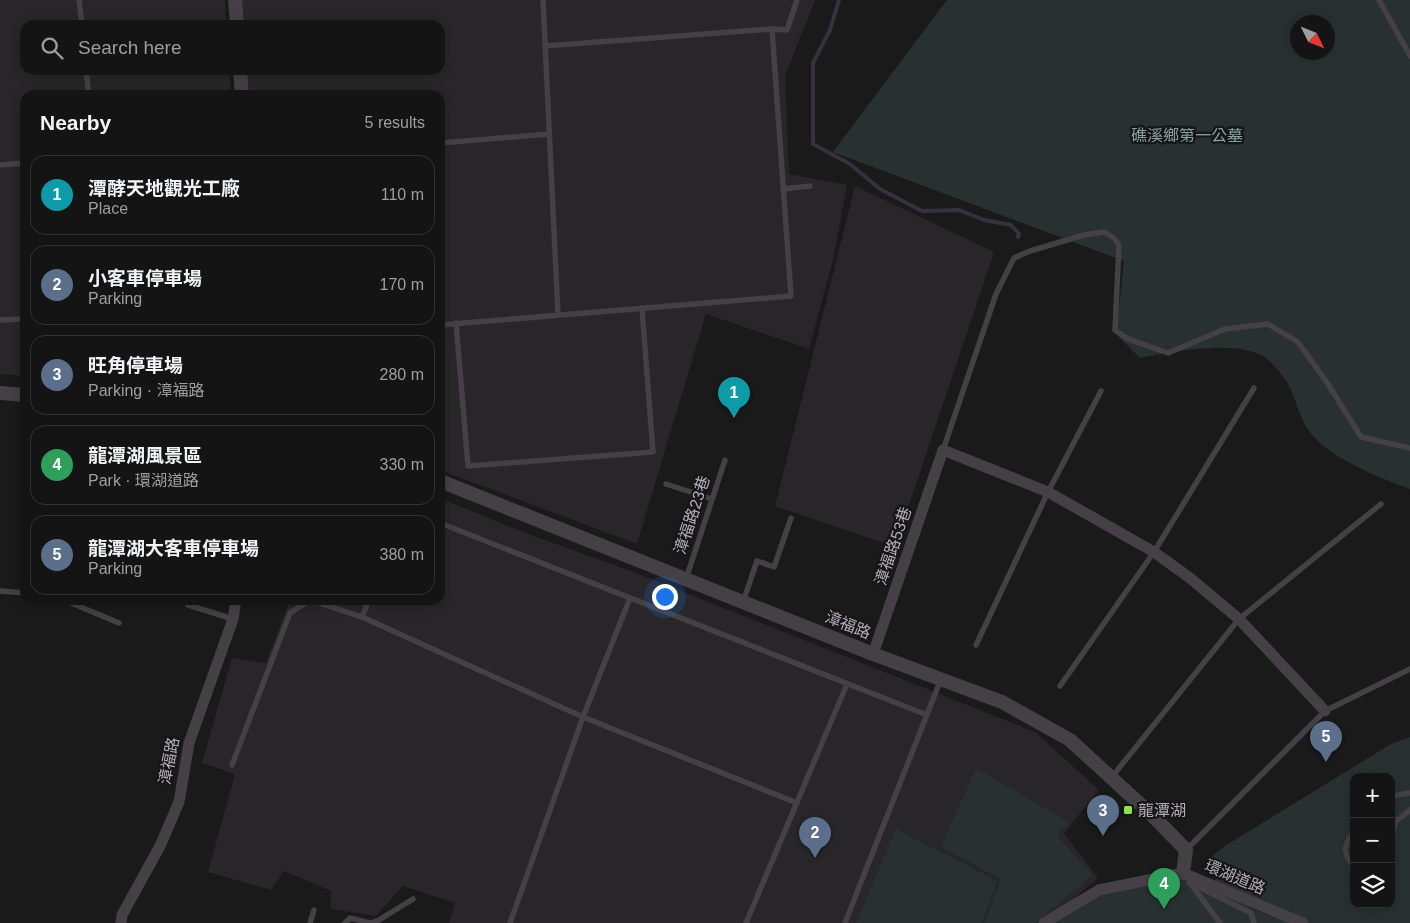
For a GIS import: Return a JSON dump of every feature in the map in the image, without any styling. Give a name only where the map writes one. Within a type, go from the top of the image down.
[{"type":"street","points":[[235,0],[237,20]]},
{"type":"street","points":[[240,75],[242,90]]},
{"type":"street","points":[[0,393],[20,395]]},
{"type":"street","points":[[943,450],[1048,492],[1154,552],[1190,578],[1239,619],[1325,711]]},
{"type":"street","name":"漳福路53巷","points":[[873,654],[943,450]]},
{"type":"street","name":"漳福路","points":[[445,483],[873,654],[1002,702],[1070,740],[1152,815],[1186,850]]},
{"type":"street","name":"漳福路","points":[[121,923],[122,915],[160,846],[178,802],[188,743],[233,618],[235,605]]},
{"type":"street","points":[[1186,850],[1186,877]]},
{"type":"street","name":"環湖道路","points":[[1044,923],[1099,890],[1186,877],[1303,923]]},
{"type":"lane","points":[[80,0],[82,20]]},
{"type":"lane","points":[[543,0],[558,315]]},
{"type":"lane","points":[[545,46],[772,29],[787,30],[797,0]]},
{"type":"lane","points":[[1379,0],[1410,56]]},
{"type":"lane","points":[[445,325],[791,296],[772,29]]},
{"type":"lane","points":[[87,75],[88,90]]},
{"type":"lane","points":[[445,143],[549,134]]},
{"type":"lane","points":[[0,165],[20,163]]},
{"type":"lane","points":[[783,189],[810,186]]},
{"type":"lane","points":[[943,450],[996,294],[1014,258],[1084,235],[1104,232],[1114,238],[1119,244],[1115,330],[1128,339],[1168,353],[1225,328],[1268,324],[1298,342],[1328,384],[1361,438],[1410,448]]},
{"type":"lane","points":[[456,324],[468,466],[653,452],[642,308]]},
{"type":"lane","points":[[0,320],[20,319]]},
{"type":"lane","points":[[1060,686],[1154,552],[1254,388]]},
{"type":"lane","points":[[976,645],[1048,492],[1100,391]]},
{"type":"lane","name":"漳福路23巷","points":[[686,579],[725,460]]},
{"type":"lane","points":[[666,484],[712,499]]},
{"type":"lane","points":[[1111,778],[1239,619],[1381,504]]},
{"type":"lane","points":[[743,602],[757,561],[774,567],[791,518]]},
{"type":"lane","points":[[445,525],[927,716]]},
{"type":"lane","points":[[0,591],[20,593]]},
{"type":"lane","points":[[510,923],[583,717],[630,598]]},
{"type":"lane","points":[[76,605],[119,623]]},
{"type":"lane","points":[[188,605],[233,618]]},
{"type":"lane","points":[[232,765],[290,613],[302,605]]},
{"type":"lane","points":[[325,605],[362,617],[583,717],[797,803]]},
{"type":"lane","points":[[362,617],[367,605]]},
{"type":"lane","points":[[1186,850],[1325,711],[1410,669]]},
{"type":"lane","points":[[845,923],[941,680]]},
{"type":"lane","points":[[746,923],[847,684]]},
{"type":"lane","points":[[1395,795],[1410,793]]},
{"type":"lane","points":[[1395,824],[1396,821],[1410,810]]},
{"type":"lane","points":[[1350,837],[1345,844],[1346,857],[1350,862]]},
{"type":"lane","points":[[1186,877],[1220,923]]},
{"type":"lane","points":[[1186,877],[1251,913],[1254,923]]},
{"type":"lane","points":[[345,923],[350,918],[371,923],[380,920],[413,900]]},
{"type":"lane","points":[[310,923],[314,910]]},
{"type":"shaded area","points":[[0,0],[225,0],[226,20],[20,20],[20,75],[229,75],[231,90],[20,90],[20,376],[0,374]]},
{"type":"shaded area","points":[[240,0],[815,0],[785,76],[789,174],[847,185],[833,260],[809,349],[706,314],[637,544],[445,472],[445,90],[248,90],[246,75],[445,75],[445,20],[242,20]]},
{"type":"shaded area","points":[[855,186],[994,252],[895,547],[775,506]]},
{"type":"shaded area","points":[[445,500],[523,532],[636,573],[1035,732],[1099,790],[1064,833],[1098,878],[1045,923],[449,923],[455,903],[403,886],[376,916],[331,909],[331,891],[284,871],[271,890],[208,872],[235,774],[202,763],[232,658],[266,663],[288,605],[445,605]]},
{"type":"green space","name":"礁溪鄉第一公墓","points":[[947,0],[1410,0],[1410,489],[1355,466],[1317,441],[1305,425],[1287,382],[1270,361],[1255,353],[1240,349],[1205,348],[1140,358],[1116,334],[1124,261],[833,152]]},
{"type":"green space","points":[[1410,737],[1410,923],[1053,923],[1103,893],[1185,877],[1274,918],[1218,887],[1210,858],[1225,846],[1391,744]]},
{"type":"green space","points":[[976,768],[1071,824],[1060,828],[1059,838],[1092,875],[1035,923],[985,923],[1001,879],[941,847]]},
{"type":"green space","points":[[896,829],[997,881],[982,923],[856,923]]},
{"type":"waterway","points":[[839,0],[830,30],[813,63],[813,144],[850,164],[880,189],[922,211],[959,210],[984,220],[1011,225],[1019,234],[1018,237]]},
{"type":"place","name":"潭酵天地觀光工廠","points":[[734,418]]},
{"type":"place","name":"龍潭湖大客車停車場","points":[[1326,762]]},
{"type":"place","name":"龍潭湖","points":[[1128,810]]},
{"type":"place","name":"旺角停車場","points":[[1103,836]]},
{"type":"place","name":"小客車停車場","points":[[815,858]]},
{"type":"place","name":"龍潭湖風景區","points":[[1164,909]]}]
